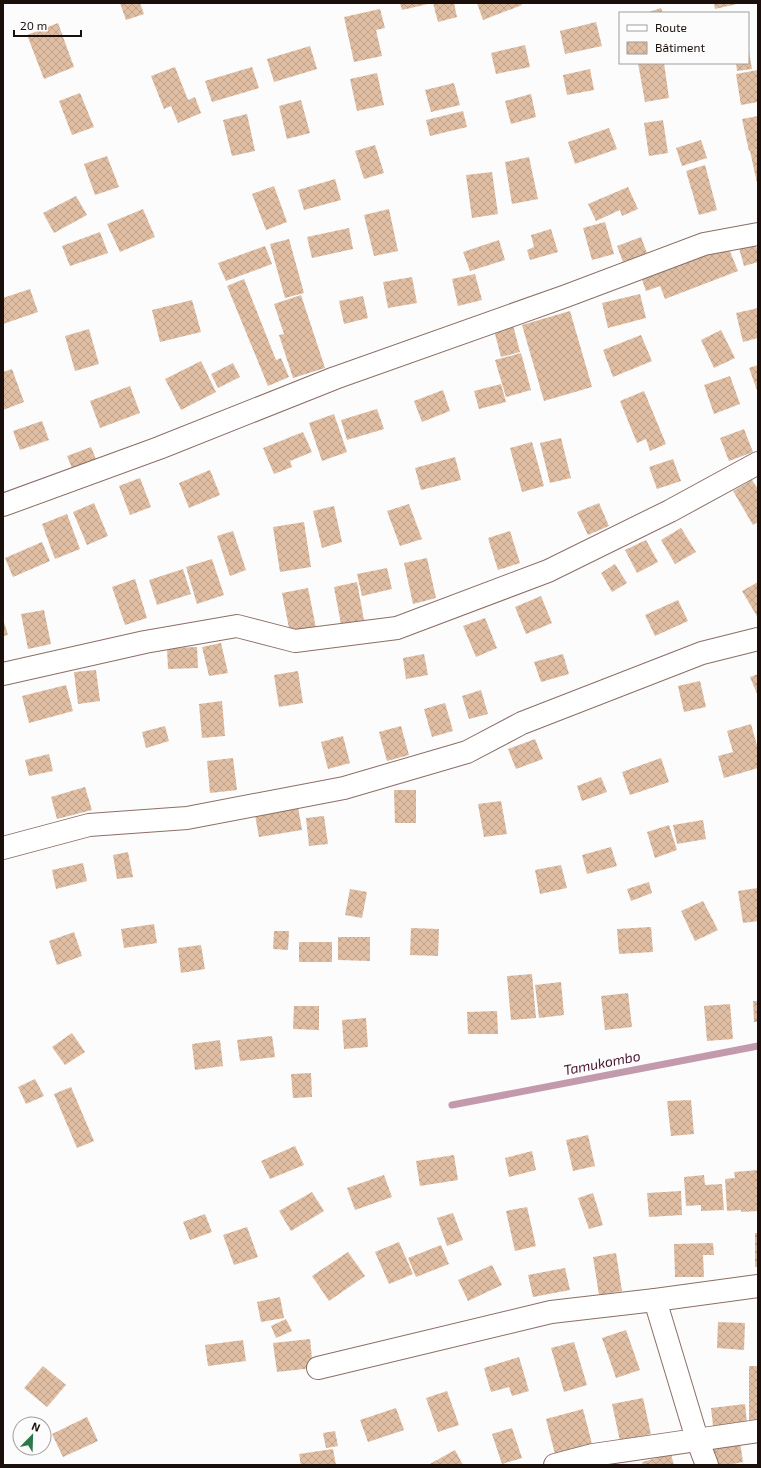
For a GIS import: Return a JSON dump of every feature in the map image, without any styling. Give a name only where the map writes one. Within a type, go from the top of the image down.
[{"type":"street","points":[[3,504],[159,448],[335,378],[566,296],[704,244],[758,234]]},
{"type":"street","points":[[3,674],[145,642],[237,626],[295,641],[397,628],[548,571],[670,511],[758,463]]},
{"type":"street","points":[[3,848],[89,825],[187,818],[344,788],[467,752],[522,723],[702,654],[758,638]]},
{"type":"street","points":[[318,1368],[551,1312],[758,1286]]},
{"type":"street","points":[[655,1300],[697,1439],[707,1465]]},
{"type":"street","points":[[555,1465],[593,1455],[758,1431]]},
{"type":"building","points":[[120,3],[140,3],[144,14],[126,20]]},
{"type":"building","points":[[400,3],[428,3],[428,4],[402,10]]},
{"type":"building","points":[[433,3],[454,3],[457,17],[438,22]]},
{"type":"building","points":[[477,3],[521,3],[522,5],[483,20]]},
{"type":"building","points":[[714,3],[737,3],[737,4],[715,9]]},
{"type":"building","points":[[661,8],[663,12],[649,12]]},
{"type":"building","points":[[380,9],[385,28],[376,30],[382,56],[354,62],[344,17]]},
{"type":"building","points":[[596,22],[602,46],[565,54],[560,31]]},
{"type":"building","points":[[58,23],[74,67],[44,79],[27,35]]},
{"type":"building","points":[[525,45],[530,67],[496,74],[491,53]]},
{"type":"building","points":[[310,46],[317,69],[274,82],[267,59]]},
{"type":"building","points":[[749,52],[752,69],[737,71],[736,64],[749,64]]},
{"type":"building","points":[[638,64],[664,64],[669,98],[645,102]]},
{"type":"building","points":[[175,67],[188,100],[195,97],[201,113],[178,123],[171,106],[164,109],[151,76]]},
{"type":"building","points":[[252,67],[259,88],[212,102],[205,81]]},
{"type":"building","points":[[590,69],[594,90],[567,95],[563,75]]},
{"type":"building","points":[[758,70],[758,102],[741,105],[736,74]]},
{"type":"building","points":[[377,73],[384,105],[357,111],[350,79]]},
{"type":"building","points":[[454,83],[460,105],[431,112],[425,90]]},
{"type":"building","points":[[80,93],[94,127],[72,135],[59,101]]},
{"type":"building","points":[[531,94],[536,117],[511,124],[505,101]]},
{"type":"building","points":[[301,100],[310,133],[287,139],[279,106]]},
{"type":"building","points":[[463,111],[467,127],[430,136],[426,120]]},
{"type":"building","points":[[247,114],[255,151],[232,156],[223,120]]},
{"type":"building","points":[[758,116],[758,149],[749,151],[742,119]]},
{"type":"building","points":[[663,120],[668,153],[649,156],[644,123]]},
{"type":"building","points":[[609,128],[617,149],[575,164],[568,142]]},
{"type":"building","points":[[701,140],[707,158],[682,166],[676,148]]},
{"type":"building","points":[[375,145],[384,173],[364,179],[355,151]]},
{"type":"building","points":[[758,149],[758,183],[757,183],[750,151]]},
{"type":"building","points":[[107,156],[119,187],[95,195],[84,164]]},
{"type":"building","points":[[529,157],[538,199],[512,204],[505,162]]},
{"type":"building","points":[[705,165],[717,210],[699,215],[686,171]]},
{"type":"building","points":[[492,172],[498,214],[472,218],[466,175]]},
{"type":"building","points":[[335,179],[341,200],[304,210],[298,190]]},
{"type":"building","points":[[274,186],[287,222],[266,230],[252,194]]},
{"type":"building","points":[[628,187],[638,209],[622,216],[620,210],[596,221],[588,204]]},
{"type":"building","points":[[76,196],[87,215],[54,233],[43,213]]},
{"type":"building","points":[[143,209],[155,237],[120,252],[107,224]]},
{"type":"building","points":[[389,209],[398,251],[374,256],[364,215]]},
{"type":"building","points":[[605,222],[614,254],[592,260],[583,228]]},
{"type":"building","points":[[349,228],[353,249],[312,258],[307,237]]},
{"type":"building","points":[[551,229],[558,252],[530,260],[527,250],[534,247],[531,235]]},
{"type":"building","points":[[100,232],[108,253],[70,266],[62,246]]},
{"type":"building","points":[[641,237],[647,253],[623,262],[617,246]]},
{"type":"building","points":[[289,239],[304,293],[285,298],[270,244]]},
{"type":"building","points":[[499,240],[505,260],[470,271],[463,252]]},
{"type":"building","points":[[727,244],[738,271],[665,299],[660,286],[646,291],[641,277]]},
{"type":"building","points":[[755,244],[758,252],[758,262],[744,266],[739,248]]},
{"type":"building","points":[[265,246],[272,264],[226,281],[218,263]]},
{"type":"building","points":[[475,274],[482,300],[458,306],[452,279]]},
{"type":"building","points":[[412,277],[417,303],[388,308],[383,282]]},
{"type":"building","points":[[244,279],[276,360],[281,358],[289,377],[268,386],[227,286]]},
{"type":"building","points":[[30,289],[38,312],[3,324],[3,298]]},
{"type":"building","points":[[640,294],[646,318],[608,328],[602,303]]},
{"type":"building","points":[[301,295],[325,368],[293,378],[279,335],[284,334],[274,304]]},
{"type":"building","points":[[363,296],[368,318],[344,324],[339,301]]},
{"type":"building","points":[[192,300],[201,332],[160,342],[152,310]]},
{"type":"building","points":[[758,308],[758,338],[743,342],[736,313]]},
{"type":"building","points":[[570,311],[592,387],[544,401],[522,325]]},
{"type":"building","points":[[513,325],[520,352],[501,357],[494,330]]},
{"type":"building","points":[[89,329],[99,364],[75,371],[65,336]]},
{"type":"building","points":[[721,330],[735,358],[714,368],[701,340]]},
{"type":"building","points":[[641,335],[652,361],[613,377],[603,350]]},
{"type":"building","points":[[521,353],[531,390],[506,397],[495,360]]},
{"type":"building","points":[[201,361],[216,392],[181,410],[165,379]]},
{"type":"building","points":[[233,363],[240,377],[218,388],[211,374]]},
{"type":"building","points":[[758,365],[758,393],[749,368]]},
{"type":"building","points":[[12,369],[24,402],[3,410],[3,372]]},
{"type":"building","points":[[730,376],[740,404],[714,414],[704,385]]},
{"type":"building","points":[[501,384],[506,402],[479,409],[474,391]]},
{"type":"building","points":[[130,386],[140,413],[100,428],[90,401]]},
{"type":"building","points":[[443,390],[450,411],[422,422],[414,401]]},
{"type":"building","points":[[644,391],[666,444],[650,451],[646,439],[637,443],[620,401]]},
{"type":"building","points":[[377,409],[384,429],[347,440],[341,420]]},
{"type":"building","points":[[334,414],[347,452],[322,461],[309,423]]},
{"type":"building","points":[[42,421],[49,440],[20,450],[13,431]]},
{"type":"building","points":[[744,429],[753,452],[729,461],[720,438]]},
{"type":"building","points":[[303,432],[312,452],[290,461],[292,467],[274,474],[263,448]]},
{"type":"building","points":[[561,438],[571,478],[550,483],[540,443]]},
{"type":"building","points":[[532,442],[544,486],[522,492],[510,448]]},
{"type":"building","points":[[91,447],[96,459],[72,468],[67,456]]},
{"type":"building","points":[[455,457],[461,480],[421,490],[415,468]]},
{"type":"building","points":[[673,459],[681,481],[657,489],[649,467]]},
{"type":"building","points":[[210,470],[220,495],[189,508],[179,483]]},
{"type":"building","points":[[140,478],[151,507],[130,515],[119,486]]},
{"type":"building","points":[[752,480],[758,489],[758,522],[753,525],[733,491]]},
{"type":"building","points":[[94,503],[108,536],[87,545],[73,512]]},
{"type":"building","points":[[599,503],[609,526],[588,535],[577,512]]},
{"type":"building","points":[[409,504],[422,539],[400,546],[387,511]]},
{"type":"building","points":[[334,506],[342,542],[322,548],[313,511]]},
{"type":"building","points":[[67,514],[80,549],[55,559],[42,524]]},
{"type":"building","points":[[304,522],[311,567],[280,572],[273,527]]},
{"type":"building","points":[[681,528],[696,552],[675,564],[661,540]]},
{"type":"building","points":[[233,531],[246,570],[230,576],[217,536]]},
{"type":"building","points":[[510,531],[520,563],[498,570],[488,538]]},
{"type":"building","points":[[646,540],[658,562],[637,573],[625,550]]},
{"type":"building","points":[[42,542],[50,561],[13,577],[5,558]]},
{"type":"building","points":[[427,558],[436,598],[413,604],[404,563]]},
{"type":"building","points":[[212,559],[224,595],[197,604],[186,567]]},
{"type":"building","points":[[615,564],[627,583],[612,592],[601,573]]},
{"type":"building","points":[[387,568],[392,589],[362,596],[357,574]]},
{"type":"building","points":[[183,569],[191,594],[157,605],[149,580]]},
{"type":"building","points":[[135,579],[147,618],[125,625],[112,587]]},
{"type":"building","points":[[357,582],[364,620],[341,624],[334,587]]},
{"type":"building","points":[[758,582],[758,618],[742,591]]},
{"type":"building","points":[[308,588],[316,628],[290,633],[282,593]]},
{"type":"building","points":[[541,596],[552,623],[526,634],[515,607]]},
{"type":"building","points":[[678,600],[688,621],[655,636],[645,615]]},
{"type":"building","points":[[44,610],[51,644],[28,649],[21,614]]},
{"type":"building","points":[[485,618],[497,648],[476,657],[463,626]]},
{"type":"building","points":[[3,619],[8,635],[3,636]]},
{"type":"building","points":[[221,643],[228,673],[209,676],[202,647]]},
{"type":"building","points":[[197,647],[198,668],[168,669],[167,648]]},
{"type":"building","points":[[424,654],[428,675],[406,679],[403,658]]},
{"type":"building","points":[[563,654],[569,674],[541,682],[534,662]]},
{"type":"building","points":[[96,670],[100,701],[78,704],[74,672]]},
{"type":"building","points":[[298,671],[303,703],[279,707],[274,675]]},
{"type":"building","points":[[758,674],[758,696],[750,677]]},
{"type":"building","points":[[700,681],[706,707],[684,712],[678,686]]},
{"type":"building","points":[[66,685],[73,711],[29,723],[22,696]]},
{"type":"building","points":[[481,690],[488,714],[469,719],[462,696]]},
{"type":"building","points":[[222,701],[225,736],[202,738],[199,704]]},
{"type":"building","points":[[445,703],[453,731],[432,737],[424,709]]},
{"type":"building","points":[[751,724],[758,749],[758,768],[724,778],[718,756],[733,752],[727,731]]},
{"type":"building","points":[[165,726],[169,741],[146,748],[142,732]]},
{"type":"building","points":[[401,726],[409,755],[387,761],[379,732]]},
{"type":"building","points":[[343,736],[350,763],[328,769],[321,742]]},
{"type":"building","points":[[535,739],[543,759],[516,769],[508,749]]},
{"type":"building","points":[[49,754],[53,771],[29,776],[25,760]]},
{"type":"building","points":[[233,758],[237,790],[210,793],[207,761]]},
{"type":"building","points":[[661,758],[669,782],[630,795],[622,772]]},
{"type":"building","points":[[601,777],[607,792],[582,801],[577,786]]},
{"type":"building","points":[[85,787],[92,810],[57,819],[51,797]]},
{"type":"building","points":[[394,790],[416,790],[416,823],[395,823]]},
{"type":"building","points":[[501,801],[507,834],[484,837],[478,804]]},
{"type":"building","points":[[298,807],[302,830],[259,837],[255,815]]},
{"type":"building","points":[[324,816],[328,844],[309,846],[306,818]]},
{"type":"building","points":[[703,820],[706,839],[677,844],[673,825]]},
{"type":"building","points":[[669,825],[677,850],[655,858],[647,832]]},
{"type":"building","points":[[611,847],[617,866],[587,874],[582,855]]},
{"type":"building","points":[[128,852],[133,877],[117,879],[113,855]]},
{"type":"building","points":[[83,863],[87,881],[56,889],[52,870]]},
{"type":"building","points":[[561,865],[567,888],[540,894],[535,870]]},
{"type":"building","points":[[649,882],[652,893],[631,901],[627,889]]},
{"type":"building","points":[[758,888],[758,921],[743,923],[738,891]]},
{"type":"building","points":[[350,889],[367,892],[362,918],[345,915]]},
{"type":"building","points":[[703,901],[718,930],[695,941],[681,911]]},
{"type":"building","points":[[154,924],[157,943],[124,948],[121,929]]},
{"type":"building","points":[[651,927],[653,952],[619,954],[617,929]]},
{"type":"building","points":[[411,928],[439,929],[438,956],[410,955]]},
{"type":"building","points":[[274,931],[289,931],[288,950],[273,949]]},
{"type":"building","points":[[74,932],[82,956],[57,965],[49,941]]},
{"type":"building","points":[[338,937],[370,937],[370,961],[338,960]]},
{"type":"building","points":[[299,942],[332,942],[332,962],[299,962]]},
{"type":"building","points":[[201,945],[205,969],[181,973],[178,948]]},
{"type":"building","points":[[532,974],[536,1018],[511,1020],[507,976]]},
{"type":"building","points":[[561,982],[564,1015],[539,1018],[535,985]]},
{"type":"building","points":[[628,993],[632,1027],[605,1030],[601,996]]},
{"type":"building","points":[[753,1001],[758,1001],[758,1022],[754,1022]]},
{"type":"building","points":[[730,1004],[733,1039],[707,1041],[704,1006]]},
{"type":"building","points":[[294,1006],[319,1006],[319,1030],[293,1029]]},
{"type":"building","points":[[497,1011],[498,1034],[468,1034],[467,1012]]},
{"type":"building","points":[[366,1018],[368,1047],[344,1049],[342,1020]]},
{"type":"building","points":[[72,1033],[85,1052],[65,1065],[52,1047]]},
{"type":"building","points":[[272,1036],[275,1057],[240,1061],[237,1040]]},
{"type":"building","points":[[220,1040],[223,1066],[195,1070],[192,1044]]},
{"type":"building","points":[[311,1073],[312,1097],[293,1098],[291,1074]]},
{"type":"building","points":[[35,1079],[44,1096],[26,1104],[18,1087]]},
{"type":"building","points":[[71,1087],[94,1141],[77,1148],[54,1094]]},
{"type":"building","points":[[691,1100],[694,1134],[671,1136],[667,1101]]},
{"type":"building","points":[[588,1135],[595,1166],[573,1171],[566,1140]]},
{"type":"building","points":[[295,1146],[304,1165],[270,1179],[261,1161]]},
{"type":"building","points":[[532,1151],[536,1170],[509,1177],[505,1158]]},
{"type":"building","points":[[454,1155],[458,1180],[420,1186],[416,1161]]},
{"type":"building","points":[[758,1170],[758,1211],[727,1211],[725,1179],[735,1178],[734,1172]]},
{"type":"building","points":[[384,1175],[392,1197],[355,1210],[347,1188]]},
{"type":"building","points":[[704,1175],[705,1185],[722,1184],[724,1210],[701,1211],[701,1205],[686,1206],[684,1177]]},
{"type":"building","points":[[681,1191],[682,1215],[649,1217],[647,1193]]},
{"type":"building","points":[[312,1192],[324,1211],[291,1231],[279,1211]]},
{"type":"building","points":[[593,1193],[603,1225],[589,1229],[578,1198]]},
{"type":"building","points":[[527,1207],[536,1246],[515,1251],[506,1211]]},
{"type":"building","points":[[453,1213],[463,1240],[447,1246],[437,1218]]},
{"type":"building","points":[[205,1214],[212,1232],[190,1240],[183,1222]]},
{"type":"building","points":[[247,1227],[258,1257],[234,1265],[223,1235]]},
{"type":"building","points":[[755,1233],[758,1233],[758,1267],[755,1267]]},
{"type":"building","points":[[399,1242],[413,1274],[389,1284],[375,1252]]},
{"type":"building","points":[[713,1243],[714,1255],[703,1255],[704,1277],[675,1277],[674,1244]]},
{"type":"building","points":[[441,1245],[449,1264],[416,1277],[408,1258]]},
{"type":"building","points":[[348,1252],[365,1276],[329,1301],[312,1276]]},
{"type":"building","points":[[616,1253],[622,1291],[599,1295],[593,1257]]},
{"type":"building","points":[[492,1265],[502,1285],[468,1301],[458,1280]]},
{"type":"building","points":[[565,1268],[570,1290],[533,1297],[528,1275]]},
{"type":"building","points":[[280,1297],[284,1318],[261,1322],[257,1302]]},
{"type":"building","points":[[286,1319],[292,1331],[276,1338],[271,1326]]},
{"type":"building","points":[[718,1322],[745,1323],[744,1350],[717,1348]]},
{"type":"building","points":[[626,1330],[640,1370],[616,1378],[602,1338]]},
{"type":"building","points":[[310,1339],[313,1368],[277,1372],[273,1343]]},
{"type":"building","points":[[243,1340],[246,1361],[208,1366],[205,1345]]},
{"type":"building","points":[[574,1342],[587,1385],[564,1392],[551,1348]]},
{"type":"building","points":[[519,1357],[529,1391],[512,1396],[509,1387],[491,1392],[484,1368]]},
{"type":"building","points":[[43,1366],[66,1385],[47,1407],[24,1388]]},
{"type":"building","points":[[749,1366],[758,1366],[758,1422],[749,1421]]},
{"type":"building","points":[[447,1391],[459,1425],[438,1432],[426,1398]]},
{"type":"building","points":[[643,1398],[651,1434],[620,1441],[612,1404]]},
{"type":"building","points":[[745,1404],[747,1423],[713,1426],[711,1408]]},
{"type":"building","points":[[396,1408],[404,1430],[368,1442],[360,1420]]},
{"type":"building","points":[[583,1409],[593,1448],[556,1458],[546,1419]]},
{"type":"building","points":[[87,1417],[98,1441],[63,1457],[52,1434]]},
{"type":"building","points":[[512,1428],[522,1458],[502,1464],[492,1434]]},
{"type":"building","points":[[335,1431],[338,1446],[326,1448],[323,1433]]},
{"type":"building","points":[[740,1442],[743,1462],[728,1465],[716,1465],[712,1447]]},
{"type":"building","points":[[333,1449],[336,1465],[301,1465],[299,1454]]},
{"type":"building","points":[[455,1450],[463,1465],[428,1465]]},
{"type":"building","points":[[671,1454],[674,1465],[643,1465],[642,1462]]},
{"type":"waterway","name":"Tamukombo","points":[[452,1105],[758,1046]]}]
